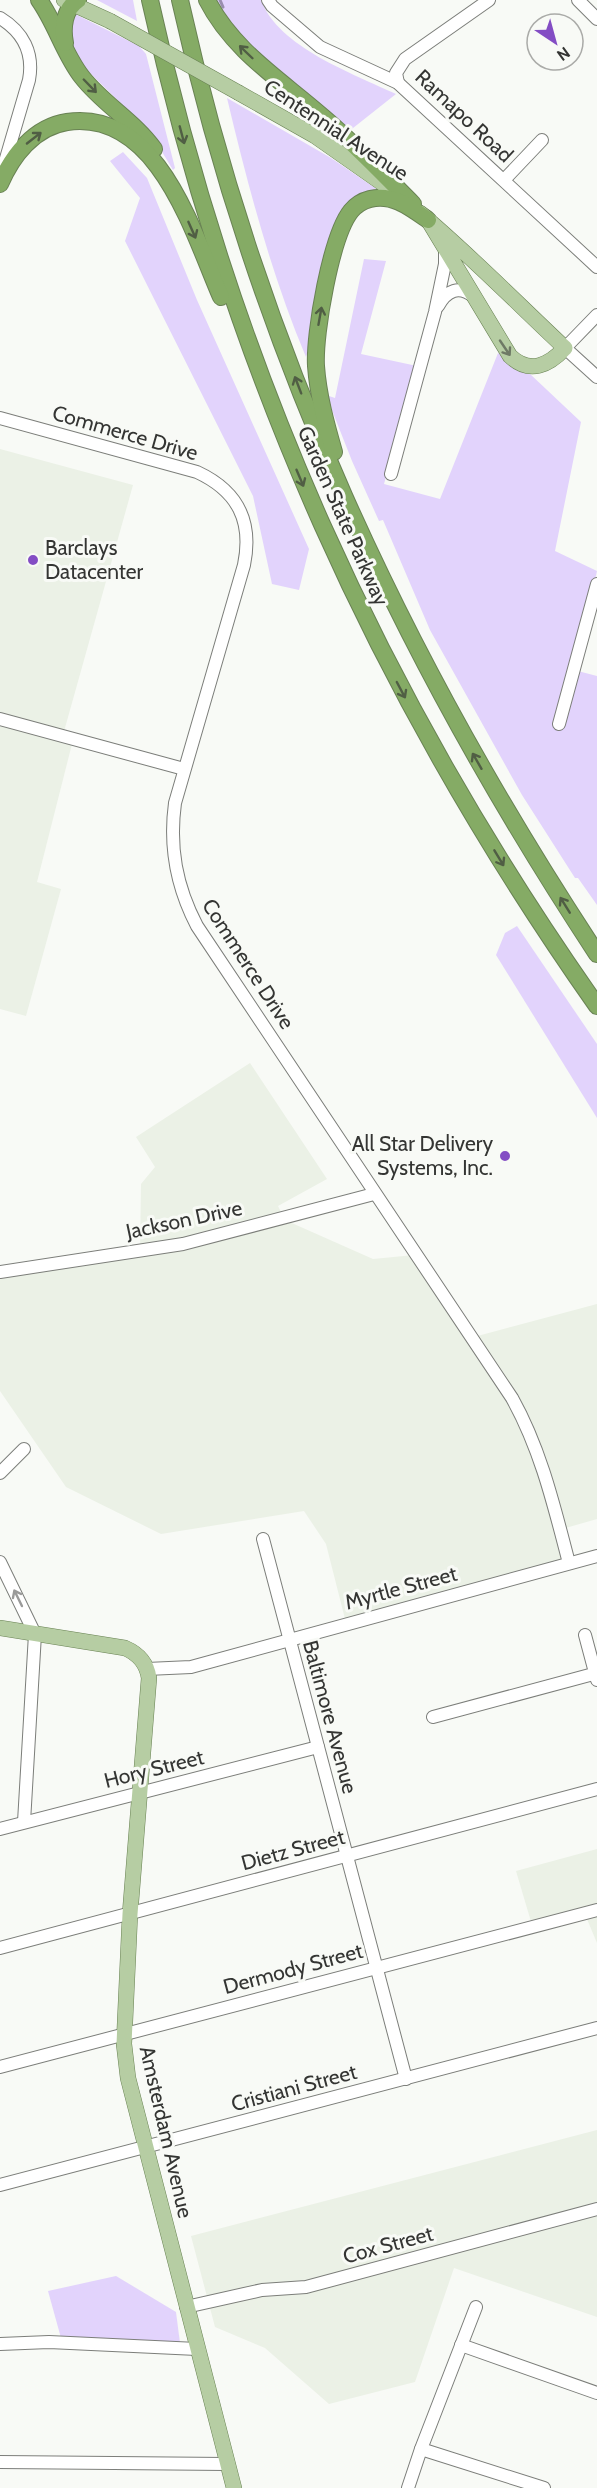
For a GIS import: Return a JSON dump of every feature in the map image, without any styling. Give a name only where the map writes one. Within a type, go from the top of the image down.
[{"type":"highway","points":[[39,0],[71,61],[91,87],[130,121],[148,141],[162,162],[285,443]]},
{"type":"highway","name":"Garden State Parkway","points":[[150,0],[176,113],[214,245],[247,343],[285,443],[328,541],[366,621],[432,746],[505,868],[597,1006]]},
{"type":"highway","name":"Garden State Parkway","points":[[180,0],[212,129],[257,274],[314,425],[370,555],[432,681],[467,743],[597,954]]},
{"type":"highway","points":[[207,0],[223,27],[244,51],[344,135],[428,220]]},
{"type":"highway","points":[[71,61],[64,32],[65,19],[73,1]]},
{"type":"highway","points":[[0,184],[12,160],[34,137],[62,123],[85,122],[116,130],[139,145],[159,166],[177,196]]},
{"type":"highway","points":[[370,555],[340,472],[319,389],[316,345],[320,312],[341,232],[347,217],[356,206],[372,198],[391,198],[428,220]]},
{"type":"main road","name":"Centennial Avenue","points":[[73,1],[239,93],[337,151],[387,186],[428,220],[565,348]]},
{"type":"main road","points":[[428,220],[502,345],[519,363],[531,367],[542,366],[552,362],[565,348]]},
{"type":"main road","points":[[0,1628],[125,1648],[137,1655],[147,1669]]},
{"type":"main road","name":"Amsterdam Avenue","points":[[147,1669],[149,1678],[130,1914],[124,2033],[128,2078],[234,2488]]},
{"type":"street","points":[[268,0],[320,47],[398,83]]},
{"type":"street","name":"Ramapo Road","points":[[489,0],[405,59],[396,73],[398,83],[597,267]]},
{"type":"street","points":[[578,0],[597,19]]},
{"type":"street","points":[[0,18],[15,28],[23,39],[30,65],[29,80],[0,179]]},
{"type":"street","points":[[504,180],[542,140]]},
{"type":"street","points":[[391,474],[435,312],[445,264],[445,246]]},
{"type":"street","points":[[435,312],[444,296],[453,290],[462,290],[475,298]]},
{"type":"street","points":[[565,348],[597,315]]},
{"type":"street","name":"Centennial Avenue","points":[[565,348],[597,377]]},
{"type":"street","name":"Commerce Drive","points":[[0,418],[197,472],[223,488],[237,506],[246,527],[247,550],[175,803],[172,839],[177,875],[189,910],[520,1413],[542,1463],[569,1563]]},
{"type":"street","points":[[559,724],[597,584]]},
{"type":"street","points":[[0,719],[184,770]]},
{"type":"street","name":"Jackson Drive","points":[[0,1272],[183,1244],[374,1194]]},
{"type":"street","points":[[0,1473],[24,1449]]},
{"type":"street","name":"Baltimore Avenue","points":[[263,1539],[406,2079]]},
{"type":"street","name":"Myrtle Street","points":[[147,1669],[185,1668],[597,1556]]},
{"type":"street","points":[[0,1562],[35,1634],[24,1822]]},
{"type":"street","points":[[433,1717],[596,1676],[585,1635]]},
{"type":"street","name":"Hory Street","points":[[0,1828],[318,1747]]},
{"type":"street","name":"Dietz Street","points":[[0,1948],[597,1789]]},
{"type":"street","name":"Dermody Street","points":[[0,2067],[597,1910]]},
{"type":"street","name":"Cristiani Street","points":[[0,2185],[597,2028]]},
{"type":"street","name":"Cox Street","points":[[186,2307],[262,2290],[306,2287],[597,2209]]},
{"type":"street","points":[[408,2488],[476,2307]]},
{"type":"street","points":[[0,2356],[2,2344],[49,2342],[197,2349]]},
{"type":"street","points":[[461,2345],[597,2393]]},
{"type":"street","points":[[421,2449],[544,2488]]},
{"type":"street","points":[[0,2463],[227,2464]]},
{"type":"shaded area","points":[[97,0],[133,0],[137,21]]},
{"type":"shaded area","points":[[216,0],[261,0],[270,17],[283,32],[300,45],[339,68],[396,94],[348,132],[244,40]]},
{"type":"shaded area","points":[[75,14],[139,46],[146,54],[175,168],[173,170],[150,132],[85,68],[73,48],[69,34]]},
{"type":"shaded area","points":[[227,98],[331,158],[378,190],[355,201],[306,357],[293,326],[261,229]]},
{"type":"shaded area","points":[[123,152],[147,178],[197,300],[309,549],[299,590],[272,584],[253,496],[125,241],[140,198],[110,161]]},
{"type":"shaded area","points":[[364,259],[386,261],[361,354],[417,366],[384,484],[440,499],[498,353],[529,373],[581,422],[555,551],[597,571],[574,670],[597,676],[597,905],[578,878],[575,878],[522,795],[430,630],[383,520],[379,521],[352,461],[326,395],[335,398]]},
{"type":"shaded area","points":[[0,449],[133,485],[63,735],[73,740],[37,882],[61,889],[26,1016],[0,1009]]},
{"type":"shaded area","points":[[517,926],[597,1044],[597,1118],[496,955],[505,933]]},
{"type":"shaded area","points":[[250,1063],[327,1179],[278,1206],[285,1220],[373,1259],[414,1255],[470,1338],[597,1304],[597,1519],[555,1531],[563,1561],[345,1619],[326,1544],[304,1511],[161,1534],[66,1487],[0,1391],[0,1275],[140,1252],[141,1184],[155,1167],[136,1137]]},
{"type":"shaded area","points":[[597,1849],[597,1943],[584,1912],[532,1925],[516,1871]]},
{"type":"shaded area","points":[[597,2130],[597,2317],[454,2268],[415,2382],[329,2404],[265,2348],[215,2327],[191,2236]]},
{"type":"shaded area","points":[[116,2276],[176,2312],[180,2343],[61,2338],[48,2291]]},
{"type":"waterway","points":[[220,0],[223,7]]},
{"type":"place","name":"Barclays Datacenter","points":[[33,560]]},
{"type":"place","name":"All Star Delivery Systems, Inc.","points":[[505,1156]]}]
